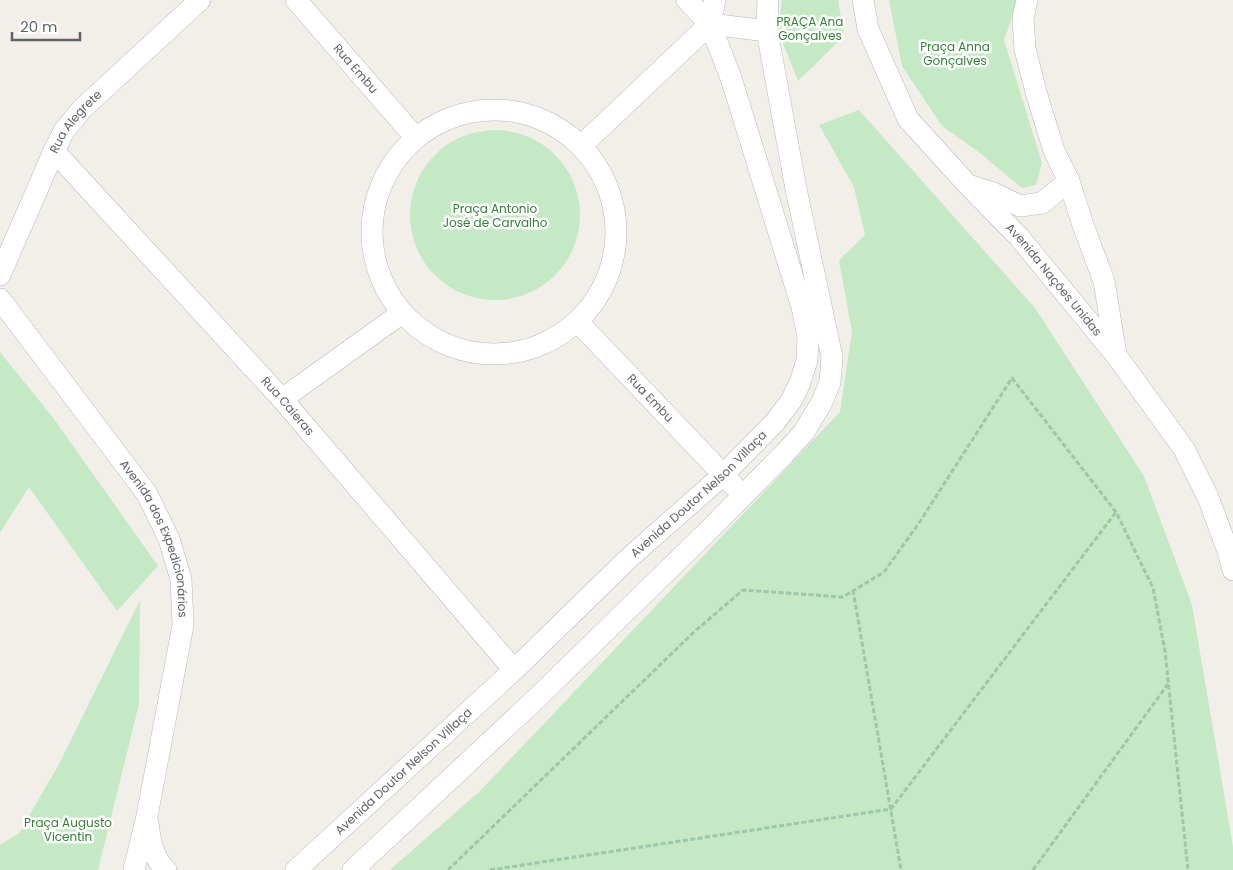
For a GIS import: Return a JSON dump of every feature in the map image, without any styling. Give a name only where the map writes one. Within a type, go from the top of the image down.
[{"type":"street","name":"Rua Alegrete","points":[[0,275],[64,131],[82,109],[200,0]]},
{"type":"street","name":"Rua Embu","points":[[296,0],[415,137]]},
{"type":"street","points":[[687,0],[710,24],[767,31]]},
{"type":"street","points":[[581,146],[710,24],[715,0]]},
{"type":"street","points":[[353,870],[539,696],[744,496],[784,454],[813,418],[822,402],[830,382],[832,357],[796,189],[767,31],[768,0]]},
{"type":"street","name":"Avenida Nações Unidas","points":[[863,0],[868,29],[908,119],[967,184],[1019,237],[1116,355],[1184,449],[1208,497],[1233,570]]},
{"type":"street","points":[[1026,0],[1023,18],[1025,49],[1054,151],[1069,181],[1104,281],[1116,355]]},
{"type":"street","name":"Avenida Doutor Nelson Villaça","points":[[296,870],[514,670],[629,558],[723,475],[775,422],[791,401],[800,383],[807,360],[808,336],[802,307],[731,78],[710,24]]},
{"type":"street","points":[[481,110],[509,111],[518,112],[552,124],[581,146],[604,178],[616,215],[615,254],[602,291],[578,322],[546,343],[508,354],[469,352],[432,338],[402,313],[381,280],[371,242],[374,203],[389,167],[415,137],[446,118],[481,110]]},
{"type":"street","name":"Rua Caieras","points":[[54,151],[282,399],[514,670]]},
{"type":"street","points":[[967,184],[993,193],[1020,206],[1042,203],[1069,181]]},
{"type":"street","name":"Avenida dos Expedicionários","points":[[0,300],[147,494],[169,539],[181,579],[183,625],[147,816],[134,870]]},
{"type":"street","points":[[282,399],[402,313]]},
{"type":"street","name":"Rua Embu","points":[[578,322],[744,496]]},
{"type":"street","points":[[147,816],[152,848],[157,859],[166,870]]},
{"type":"path","points":[[448,870],[686,639],[743,590],[843,597],[884,572],[919,523],[1012,378],[1116,512],[1153,588],[1165,651],[1188,870]]},
{"type":"path","points":[[490,870],[891,808],[1116,512]]},
{"type":"path","points":[[853,590],[901,870]]},
{"type":"path","points":[[1033,870],[1168,684]]},
{"type":"green space","name":"PRAÇA Ana Gonçalves","points":[[782,0],[838,0],[844,36],[798,81],[778,31]]},
{"type":"green space","name":"Praça Anna Gonçalves","points":[[889,0],[1018,0],[1004,40],[1042,163],[1036,185],[1022,188],[980,153],[942,126],[902,66]]},
{"type":"green space","points":[[859,110],[1035,308],[1144,476],[1192,605],[1233,847],[1233,870],[390,870],[480,791],[840,412],[852,332],[839,260],[865,235],[854,187],[819,125]]},
{"type":"green space","name":"Praça Antonio José de Carvalho","points":[[495,130],[520,134],[535,140],[549,149],[561,161],[570,175],[576,190],[580,215],[576,240],[570,255],[561,269],[549,281],[535,290],[520,296],[495,300],[470,296],[455,290],[441,281],[429,269],[420,255],[414,240],[410,215],[414,190],[420,175],[429,161],[441,149],[455,140],[470,134]]},
{"type":"green space","points":[[0,352],[54,419],[158,566],[117,611],[29,487],[0,533]]},
{"type":"green space","name":"Praça Augusto Vicentin","points":[[140,600],[139,704],[98,870],[0,870],[0,845],[19,833],[58,766]]}]
